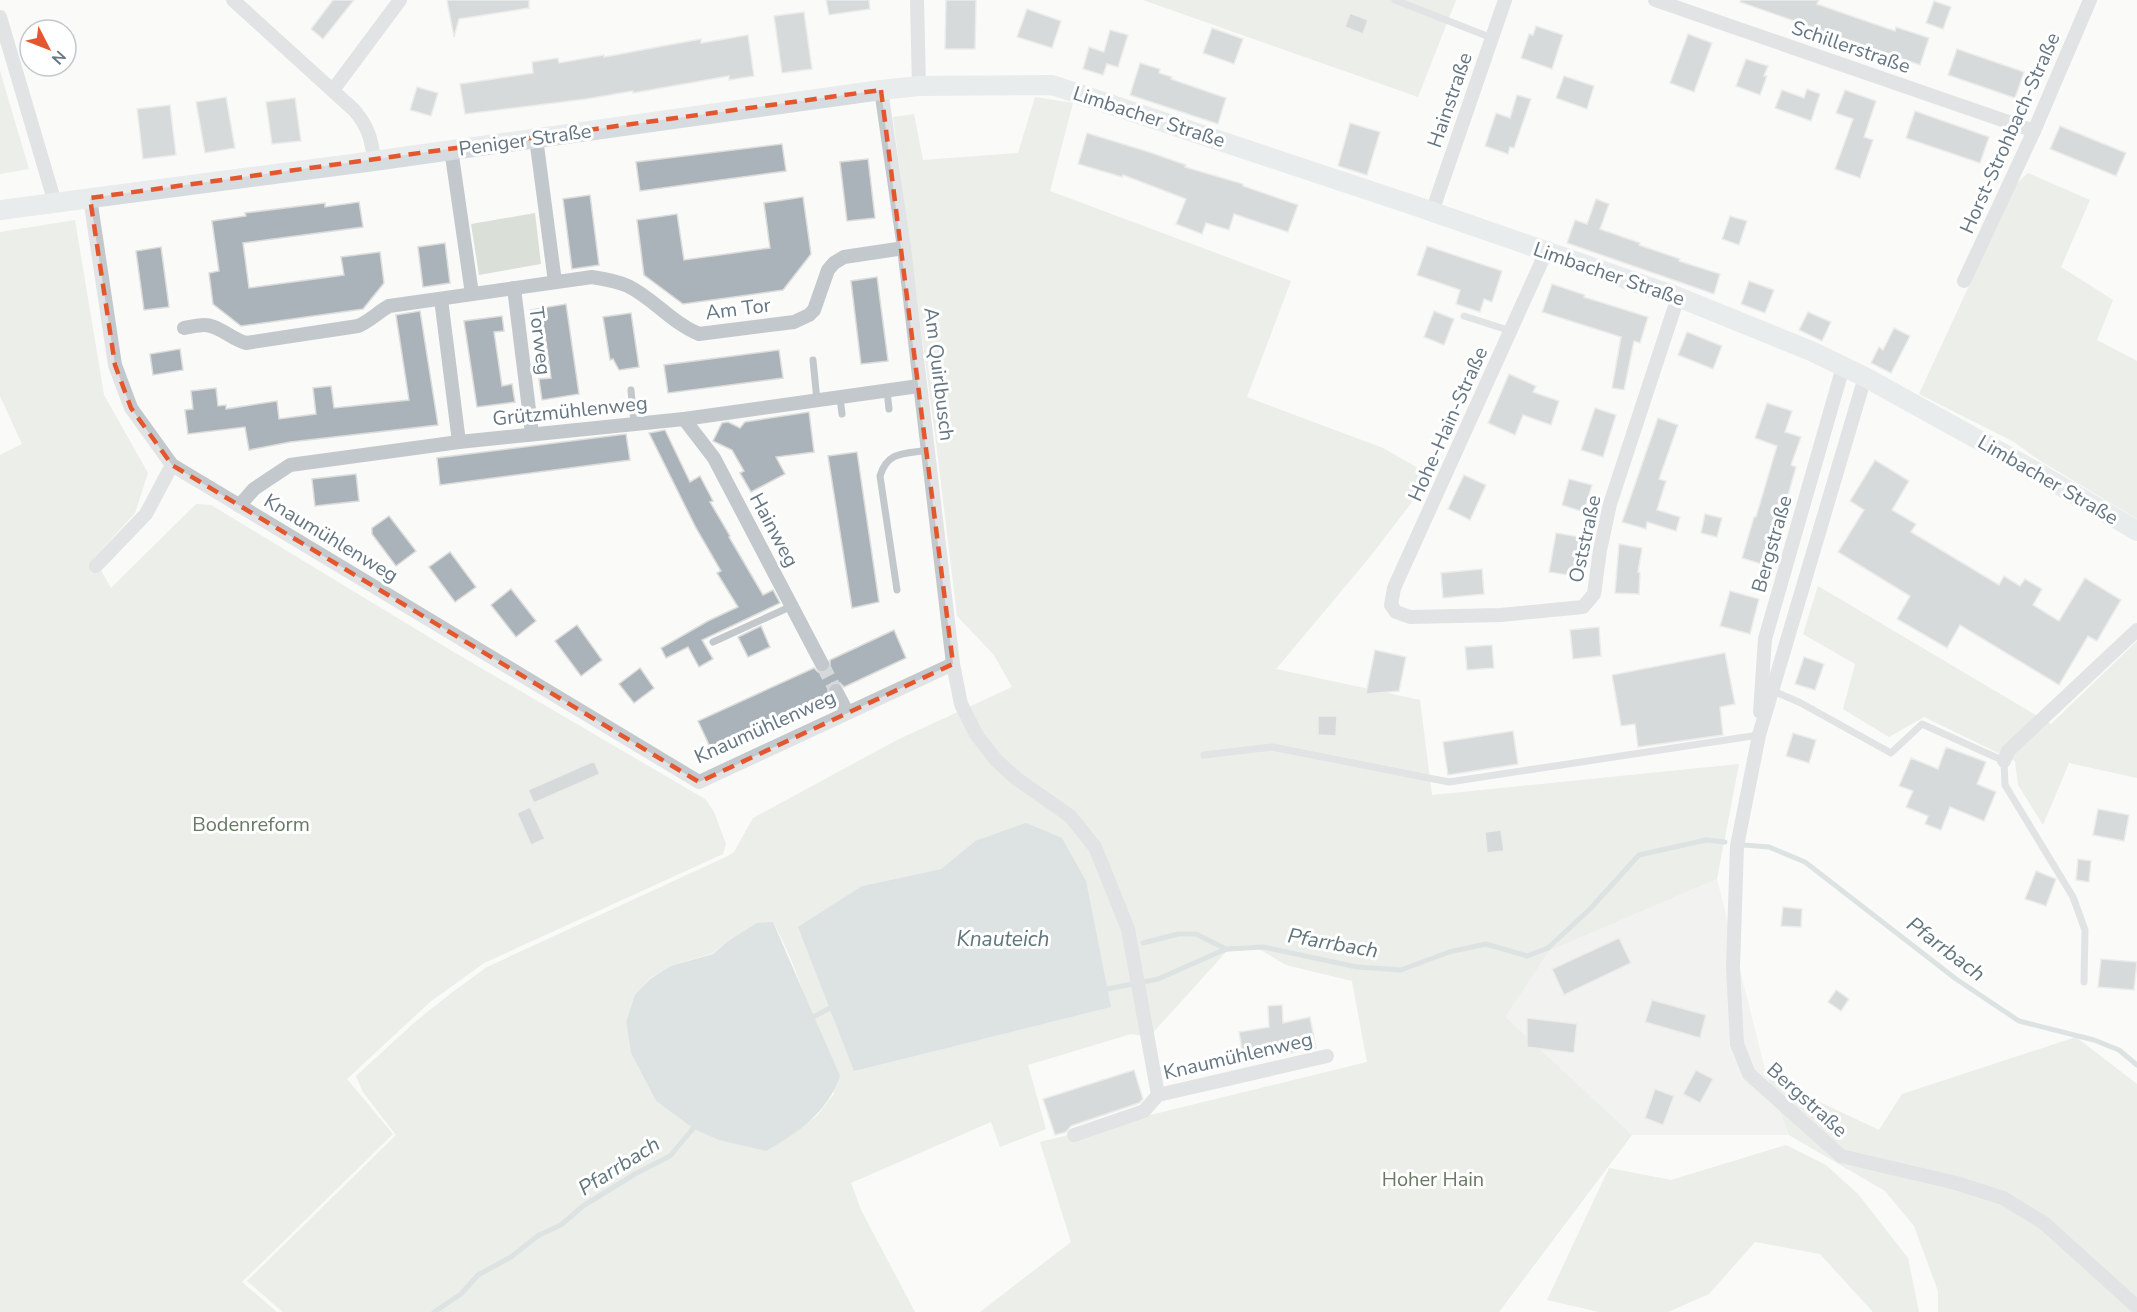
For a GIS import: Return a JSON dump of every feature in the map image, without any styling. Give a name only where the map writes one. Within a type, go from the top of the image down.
[{"type":"street","points":[[233,0],[354,110],[367,127],[374,161]]},
{"type":"street","points":[[333,90],[400,0]]},
{"type":"street","points":[[917,0],[919,86]]},
{"type":"street","name":"Hainstraße","points":[[1432,212],[1505,0]]},
{"type":"street","name":"Schillerstraße","points":[[1655,0],[2034,131]]},
{"type":"street","name":"Horst-Strohbach-Straße","points":[[1965,281],[2034,131],[2090,0]]},
{"type":"street","points":[[0,17],[55,203]]},
{"type":"street","name":"Peniger Straße","points":[[0,210],[374,161],[881,90],[919,86],[1052,85]]},
{"type":"street","name":"Limbacher Straße","points":[[1052,85],[1678,297],[1811,351],[2042,475],[2137,531]]},
{"type":"street","name":"Am Quirlbusch","points":[[881,90],[904,248],[953,664]]},
{"type":"street","points":[[536,138],[555,282]]},
{"type":"street","points":[[451,149],[472,294]]},
{"type":"street","name":"Knaumühlenweg","points":[[90,198],[115,365],[130,408],[172,465],[699,782],[953,664],[961,704],[976,734],[996,760],[1017,779],[1070,816],[1095,847],[1128,929],[1158,1095]]},
{"type":"street","name":"Am Tor","points":[[184,328],[206,325],[246,343],[343,329],[370,320],[389,306],[592,277],[614,280],[630,287],[685,328],[699,334],[794,322],[814,310],[828,270],[834,263],[844,257],[904,248]]},
{"type":"street","name":"Hohe-Hain-Straße","points":[[1396,612],[1391,605],[1394,588],[1546,252]]},
{"type":"street","name":"Torweg","points":[[514,288],[532,434]]},
{"type":"street","name":"Oststraße","points":[[1396,612],[1410,617],[1501,615],[1582,607],[1594,594],[1610,504],[1678,297]]},
{"type":"street","points":[[441,299],[459,442]]},
{"type":"street","name":"Bergstraße","points":[[1759,735],[1765,639],[1843,367]]},
{"type":"street","name":"Bergstraße","points":[[1865,378],[1759,735],[1737,846],[1734,878],[1733,967],[1737,1044],[1749,1074],[1841,1156],[1956,1183],[2003,1198],[2044,1223],[2137,1307]]},
{"type":"street","name":"Grützmühlenweg","points":[[239,506],[254,489],[291,465],[459,442],[684,419],[919,386]]},
{"type":"street","name":"Hainweg","points":[[684,419],[714,458],[822,664]]},
{"type":"street","points":[[96,566],[146,514],[172,465]]},
{"type":"street","points":[[2004,761],[2008,752],[2137,630]]},
{"type":"street","points":[[836,691],[847,712]]},
{"type":"street","name":"Knaumühlenweg","points":[[1074,1135],[1144,1112],[1158,1095],[1327,1056]]},
{"type":"lane","points":[[1395,0],[1492,38]]},
{"type":"lane","points":[[1464,316],[1511,331]]},
{"type":"lane","points":[[813,360],[817,401]]},
{"type":"lane","points":[[631,390],[634,424]]},
{"type":"lane","points":[[887,391],[888,408]]},
{"type":"lane","points":[[840,398],[842,414]]},
{"type":"lane","points":[[897,590],[880,476],[885,463],[895,455],[928,450]]},
{"type":"lane","points":[[713,642],[792,606]]},
{"type":"lane","points":[[1773,691],[1799,702],[1891,753],[1922,724],[2004,761],[2005,785],[2073,897],[2085,930],[2084,982]]},
{"type":"lane","points":[[1204,755],[1272,747],[1449,782],[1759,735]]},
{"type":"highlighted area","points":[[881,90],[953,664],[699,782],[172,465],[131,408],[115,365],[90,198]]},
{"type":"shaded area","points":[[1717,879],[1767,1077],[1789,1135],[1632,1135],[1504,1018],[1549,951]]},
{"type":"green space","points":[[1143,0],[1456,0],[1418,97]]},
{"type":"green space","points":[[0,71],[29,169],[0,174]]},
{"type":"green space","name":"Hoher Hain","points":[[1035,97],[1073,103],[1050,191],[1291,281],[1247,397],[1383,448],[1432,476],[1369,558],[1276,669],[1420,700],[1432,795],[1739,764],[1717,879],[1549,951],[1505,1017],[1632,1135],[1499,1312],[980,1312],[1071,1242],[1040,1142],[1367,1062],[1352,981],[1286,965],[1259,949],[1226,952],[1149,1037],[1131,1034],[1028,1065],[1046,1129],[1000,1147],[991,1122],[851,1183],[861,1210],[915,1312],[283,1312],[247,1281],[396,1135],[363,1092],[356,1076],[415,1022],[487,967],[728,856],[734,852],[753,818],[897,740],[1012,687],[994,655],[957,616],[893,117],[914,114],[923,160],[1018,153]],"holes":[[[975,841],[1111,1007],[862,886],[941,869]],[[773,922],[801,984],[834,1094],[817,1116],[766,1151],[694,1129],[656,1101],[631,1053],[626,1022],[636,995],[650,978],[672,966],[713,953],[728,941]]]},
{"type":"green space","points":[[2028,173],[2090,200],[2061,267],[2113,300],[2097,340],[2137,361],[2137,519],[2039,460],[2014,442],[1919,394],[2016,184]]},
{"type":"green space","points":[[535,213],[541,264],[479,275],[471,224]]},
{"type":"green space","name":"Bodenreform","points":[[75,220],[104,395],[148,473],[135,513],[94,558],[111,588],[196,504],[211,505],[452,651],[705,799],[714,812],[726,844],[723,854],[484,963],[430,1002],[347,1079],[393,1134],[242,1282],[277,1312],[0,1312],[0,455],[22,444],[0,396],[0,232]]},
{"type":"green space","points":[[1818,586],[2051,724],[2137,641],[2137,778],[2069,763],[2043,825],[2018,785],[2015,761],[1924,717],[1889,737],[1843,709],[1855,664],[1803,634]]},
{"type":"green space","points":[[2076,1037],[2137,1084],[2137,1312],[1938,1312],[1938,1291],[1914,1226],[1885,1191],[1789,1135],[1767,1077],[1879,1130],[1902,1094]]},
{"type":"green space","points":[[1786,1145],[1826,1165],[1858,1194],[1908,1258],[1919,1312],[1873,1312],[1820,1254],[1755,1242],[1709,1294],[1668,1312],[1599,1312],[1547,1300],[1609,1168],[1671,1180]]},
{"type":"water","name":"Knauteich","points":[[1026,823],[1062,838],[1086,881],[1111,1007],[854,1071],[798,927],[862,886],[941,869],[975,841]]},
{"type":"water","points":[[773,922],[840,1076],[828,1101],[820,1111],[800,1129],[766,1151],[719,1140],[694,1129],[656,1101],[631,1053],[626,1022],[635,995],[650,979],[671,966],[713,954],[728,941],[757,923]]},
{"type":"building","points":[[333,0],[354,0],[323,39],[311,29]]},
{"type":"building","points":[[448,0],[529,0],[529,8],[459,19],[454,37]]},
{"type":"building","points":[[826,0],[869,0],[870,9],[829,15]]},
{"type":"building","points":[[946,0],[976,0],[975,49],[945,49]]},
{"type":"building","points":[[1741,0],[1819,0],[1817,4],[1857,18],[1895,31],[1896,27],[1929,38],[1920,65],[1740,2]]},
{"type":"building","points":[[1934,1],[1951,7],[1943,29],[1926,23]]},
{"type":"building","points":[[1027,9],[1061,21],[1052,48],[1017,37]]},
{"type":"building","points":[[804,12],[812,69],[782,73],[774,16]]},
{"type":"building","points":[[1350,13],[1368,20],[1363,34],[1345,27]]},
{"type":"building","points":[[1536,26],[1563,35],[1552,69],[1521,58],[1529,34],[1533,35]]},
{"type":"building","points":[[1212,28],[1243,39],[1234,64],[1203,53]]},
{"type":"building","points":[[1110,30],[1128,35],[1118,67],[1107,64],[1103,75],[1083,69],[1089,47],[1104,52]]},
{"type":"building","points":[[1688,34],[1712,43],[1694,92],[1670,83]]},
{"type":"building","points":[[748,35],[754,76],[729,80],[729,76],[633,93],[633,91],[465,114],[460,84],[533,73],[532,62],[558,58],[559,63],[701,39],[701,43]]},
{"type":"building","points":[[1957,49],[2024,72],[2015,98],[1948,75]]},
{"type":"building","points":[[1746,59],[1768,66],[1760,95],[1736,86]]},
{"type":"building","points":[[1140,63],[1160,69],[1159,73],[1172,77],[1171,79],[1226,98],[1218,124],[1130,95]]},
{"type":"building","points":[[1564,76],[1594,86],[1587,109],[1556,98]]},
{"type":"building","points":[[417,87],[438,93],[431,116],[410,110]]},
{"type":"building","points":[[1807,89],[1820,94],[1811,121],[1775,108],[1782,90],[1804,98]]},
{"type":"building","points":[[1845,90],[1876,101],[1864,137],[1873,140],[1860,178],[1835,169],[1853,119],[1836,113]]},
{"type":"building","points":[[1517,95],[1531,99],[1514,148],[1510,147],[1508,154],[1485,146],[1496,113],[1510,118]]},
{"type":"building","points":[[226,97],[235,148],[205,153],[196,102]]},
{"type":"building","points":[[295,98],[301,141],[272,144],[266,102]]},
{"type":"building","points":[[170,105],[176,155],[143,159],[137,109]]},
{"type":"building","points":[[1915,111],[1989,137],[1980,163],[1906,138]]},
{"type":"building","points":[[1350,123],[1380,132],[1367,175],[1338,166]]},
{"type":"building","points":[[2060,126],[2126,153],[2116,176],[2050,149]]},
{"type":"building","points":[[1087,133],[1149,152],[1186,165],[1185,167],[1243,184],[1243,186],[1298,205],[1288,232],[1234,214],[1229,230],[1206,223],[1202,234],[1176,224],[1186,199],[1123,175],[1122,177],[1078,164]]},
{"type":"building","points":[[782,144],[786,171],[640,191],[636,162]]},
{"type":"building","points":[[868,159],[875,218],[847,221],[840,162]]},
{"type":"building","points":[[590,195],[599,265],[572,269],[563,199]]},
{"type":"building","points":[[803,197],[811,254],[783,290],[683,304],[644,275],[637,220],[677,214],[684,260],[770,248],[764,203]]},
{"type":"building","points":[[1596,199],[1609,204],[1600,229],[1680,259],[1679,261],[1720,274],[1714,294],[1567,243],[1575,220],[1587,224]]},
{"type":"building","points":[[359,202],[363,227],[243,243],[249,288],[344,275],[341,257],[380,252],[384,283],[363,309],[241,326],[213,304],[209,273],[219,271],[212,221],[246,216],[245,213],[325,203],[325,207]]},
{"type":"building","points":[[1730,216],[1747,221],[1739,245],[1722,239]]},
{"type":"building","points":[[445,243],[450,283],[423,287],[418,247]]},
{"type":"building","points":[[1427,246],[1502,271],[1492,302],[1484,299],[1480,312],[1456,304],[1460,290],[1417,275]]},
{"type":"building","points":[[161,247],[169,307],[144,310],[136,251]]},
{"type":"building","points":[[877,277],[888,361],[861,364],[851,281]]},
{"type":"building","points":[[1749,281],[1774,290],[1765,313],[1741,304]]},
{"type":"building","points":[[1552,284],[1585,295],[1584,297],[1648,317],[1640,343],[1634,341],[1624,390],[1612,388],[1621,337],[1542,312]]},
{"type":"building","points":[[566,304],[579,394],[542,400],[539,379],[551,378],[544,328],[533,330],[530,310]]},
{"type":"building","points":[[420,311],[438,425],[290,442],[249,450],[245,427],[188,434],[185,410],[193,409],[191,391],[216,388],[218,406],[226,405],[226,409],[277,401],[279,419],[316,414],[313,388],[331,386],[334,408],[409,400],[396,315]]},
{"type":"building","points":[[1434,311],[1454,319],[1444,345],[1424,337]]},
{"type":"building","points":[[1808,312],[1831,322],[1822,341],[1799,330]]},
{"type":"building","points":[[631,313],[639,367],[619,370],[613,359],[610,360],[603,317]]},
{"type":"building","points":[[502,316],[504,331],[494,332],[502,386],[512,384],[515,402],[477,407],[464,321]]},
{"type":"building","points":[[1894,328],[1910,336],[1891,373],[1871,363],[1879,347],[1883,350]]},
{"type":"building","points":[[1687,332],[1722,346],[1713,369],[1678,355]]},
{"type":"building","points":[[180,349],[183,370],[153,375],[150,354]]},
{"type":"building","points":[[779,350],[783,378],[668,393],[664,365]]},
{"type":"building","points":[[1509,374],[1536,386],[1533,392],[1559,401],[1551,425],[1523,415],[1515,435],[1488,423]]},
{"type":"building","points":[[1767,403],[1792,411],[1785,432],[1801,437],[1791,465],[1796,467],[1768,566],[1742,558],[1777,446],[1755,438]]},
{"type":"building","points":[[1595,408],[1616,415],[1603,457],[1581,450]]},
{"type":"building","points":[[809,412],[814,452],[776,457],[785,474],[751,492],[740,473],[744,471],[732,450],[713,441],[722,423],[728,422],[740,428],[745,422]]},
{"type":"building","points":[[1658,418],[1678,425],[1659,479],[1666,481],[1657,510],[1680,517],[1676,531],[1647,522],[1646,529],[1622,522]]},
{"type":"building","points":[[665,430],[690,482],[700,476],[713,501],[710,502],[763,595],[773,590],[780,603],[702,640],[713,659],[699,667],[688,647],[666,658],[661,648],[738,607],[717,573],[721,571],[696,528],[649,433]]},
{"type":"building","points":[[626,434],[630,460],[440,485],[437,458]]},
{"type":"building","points":[[857,452],[879,602],[852,608],[828,456]]},
{"type":"building","points":[[1875,460],[1909,481],[1892,510],[1916,524],[1911,532],[1999,585],[2004,576],[2020,586],[2025,579],[2042,589],[2033,605],[2059,621],[2085,578],[2121,600],[2097,641],[2088,636],[2059,685],[1960,625],[1947,648],[1897,619],[1910,596],[1838,552],[1864,510],[1850,501]]},
{"type":"building","points":[[356,474],[359,501],[315,506],[312,479]]},
{"type":"building","points":[[1464,475],[1486,485],[1470,520],[1448,509]]},
{"type":"building","points":[[1569,479],[1592,485],[1584,512],[1562,505]]},
{"type":"building","points":[[1705,514],[1722,518],[1717,537],[1701,533]]},
{"type":"building","points":[[389,516],[416,551],[396,566],[372,534],[372,528]]},
{"type":"building","points":[[1556,533],[1580,537],[1574,576],[1549,572]]},
{"type":"building","points":[[1619,544],[1642,548],[1638,572],[1640,573],[1639,594],[1615,593]]},
{"type":"building","points":[[450,552],[476,587],[455,602],[429,567]]},
{"type":"building","points":[[1482,569],[1484,594],[1443,598],[1441,573]]},
{"type":"building","points":[[511,589],[536,621],[516,637],[491,605]]},
{"type":"building","points":[[1730,591],[1759,599],[1750,634],[1720,626]]},
{"type":"building","points":[[577,625],[602,660],[581,676],[555,641]]},
{"type":"building","points":[[761,626],[770,647],[748,657],[738,637]]},
{"type":"building","points":[[1599,627],[1601,656],[1573,659],[1570,630]]},
{"type":"building","points":[[894,630],[906,658],[844,687],[840,683],[832,683],[828,687],[828,695],[711,749],[698,721],[814,668],[818,672],[826,672],[830,668],[830,660]]},
{"type":"building","points":[[1492,645],[1494,668],[1467,670],[1465,647]]},
{"type":"building","points":[[1375,650],[1406,657],[1399,691],[1366,694]]},
{"type":"building","points":[[1725,653],[1735,704],[1720,707],[1723,735],[1638,747],[1635,724],[1621,726],[1612,675]]},
{"type":"building","points":[[1804,657],[1824,664],[1815,690],[1795,684]]},
{"type":"building","points":[[640,668],[654,688],[634,703],[619,684]]},
{"type":"building","points":[[1318,716],[1337,716],[1336,736],[1318,735]]},
{"type":"building","points":[[1513,731],[1518,764],[1448,775],[1443,742]]},
{"type":"building","points":[[1793,733],[1816,740],[1809,763],[1786,756]]},
{"type":"building","points":[[1946,747],[1986,762],[1977,784],[1996,792],[1984,821],[1950,807],[1941,830],[1925,824],[1928,816],[1906,807],[1913,791],[1899,786],[1911,758],[1938,769]]},
{"type":"building","points":[[594,761],[600,774],[534,803],[528,790]]},
{"type":"building","points":[[530,807],[545,839],[531,845],[517,813]]},
{"type":"building","points":[[2098,809],[2129,815],[2124,841],[2093,835]]},
{"type":"building","points":[[1501,830],[1504,851],[1487,853],[1485,832]]},
{"type":"building","points":[[2078,859],[2091,861],[2089,882],[2076,880]]},
{"type":"building","points":[[2036,871],[2056,879],[2046,906],[2025,899]]},
{"type":"building","points":[[1783,907],[1802,909],[1801,927],[1781,926]]},
{"type":"building","points":[[1619,938],[1631,963],[1564,995],[1552,969]]},
{"type":"building","points":[[2101,959],[2137,962],[2134,990],[2098,987]]},
{"type":"building","points":[[1836,990],[1849,999],[1841,1011],[1828,1002]]},
{"type":"building","points":[[1652,1000],[1706,1015],[1700,1038],[1645,1022]]},
{"type":"building","points":[[1282,1005],[1283,1023],[1310,1017],[1316,1048],[1244,1062],[1239,1032],[1269,1027],[1268,1006]]},
{"type":"building","points":[[1527,1018],[1577,1024],[1574,1053],[1527,1047]]},
{"type":"building","points":[[1134,1070],[1143,1099],[1139,1103],[1071,1126],[1066,1132],[1055,1135],[1043,1099]]},
{"type":"building","points":[[1696,1070],[1713,1079],[1700,1103],[1683,1094]]},
{"type":"building","points":[[1655,1089],[1674,1096],[1663,1125],[1645,1118]]},
{"type":"waterway","name":"Pfarrbach","points":[[1143,943],[1178,934],[1196,934],[1226,949],[1263,947],[1357,967],[1401,970],[1449,952],[1486,944],[1527,956],[1548,948],[1590,909],[1639,855],[1706,840],[1725,842]]},
{"type":"waterway","name":"Pfarrbach","points":[[1744,845],[1769,847],[1805,862],[1956,979],[2019,1021],[2094,1040],[2119,1050],[2137,1065]]},
{"type":"waterway","points":[[1107,989],[1158,979],[1226,949]]},
{"type":"waterway","name":"Pfarrbach","points":[[813,1017],[830,1008]]},
{"type":"waterway","name":"Pfarrbach","points":[[434,1312],[461,1294],[478,1275],[511,1257],[539,1235],[561,1225],[583,1206],[635,1174],[670,1156],[696,1125]]},
{"type":"tunnel","points":[[822,664],[836,691]]}]
